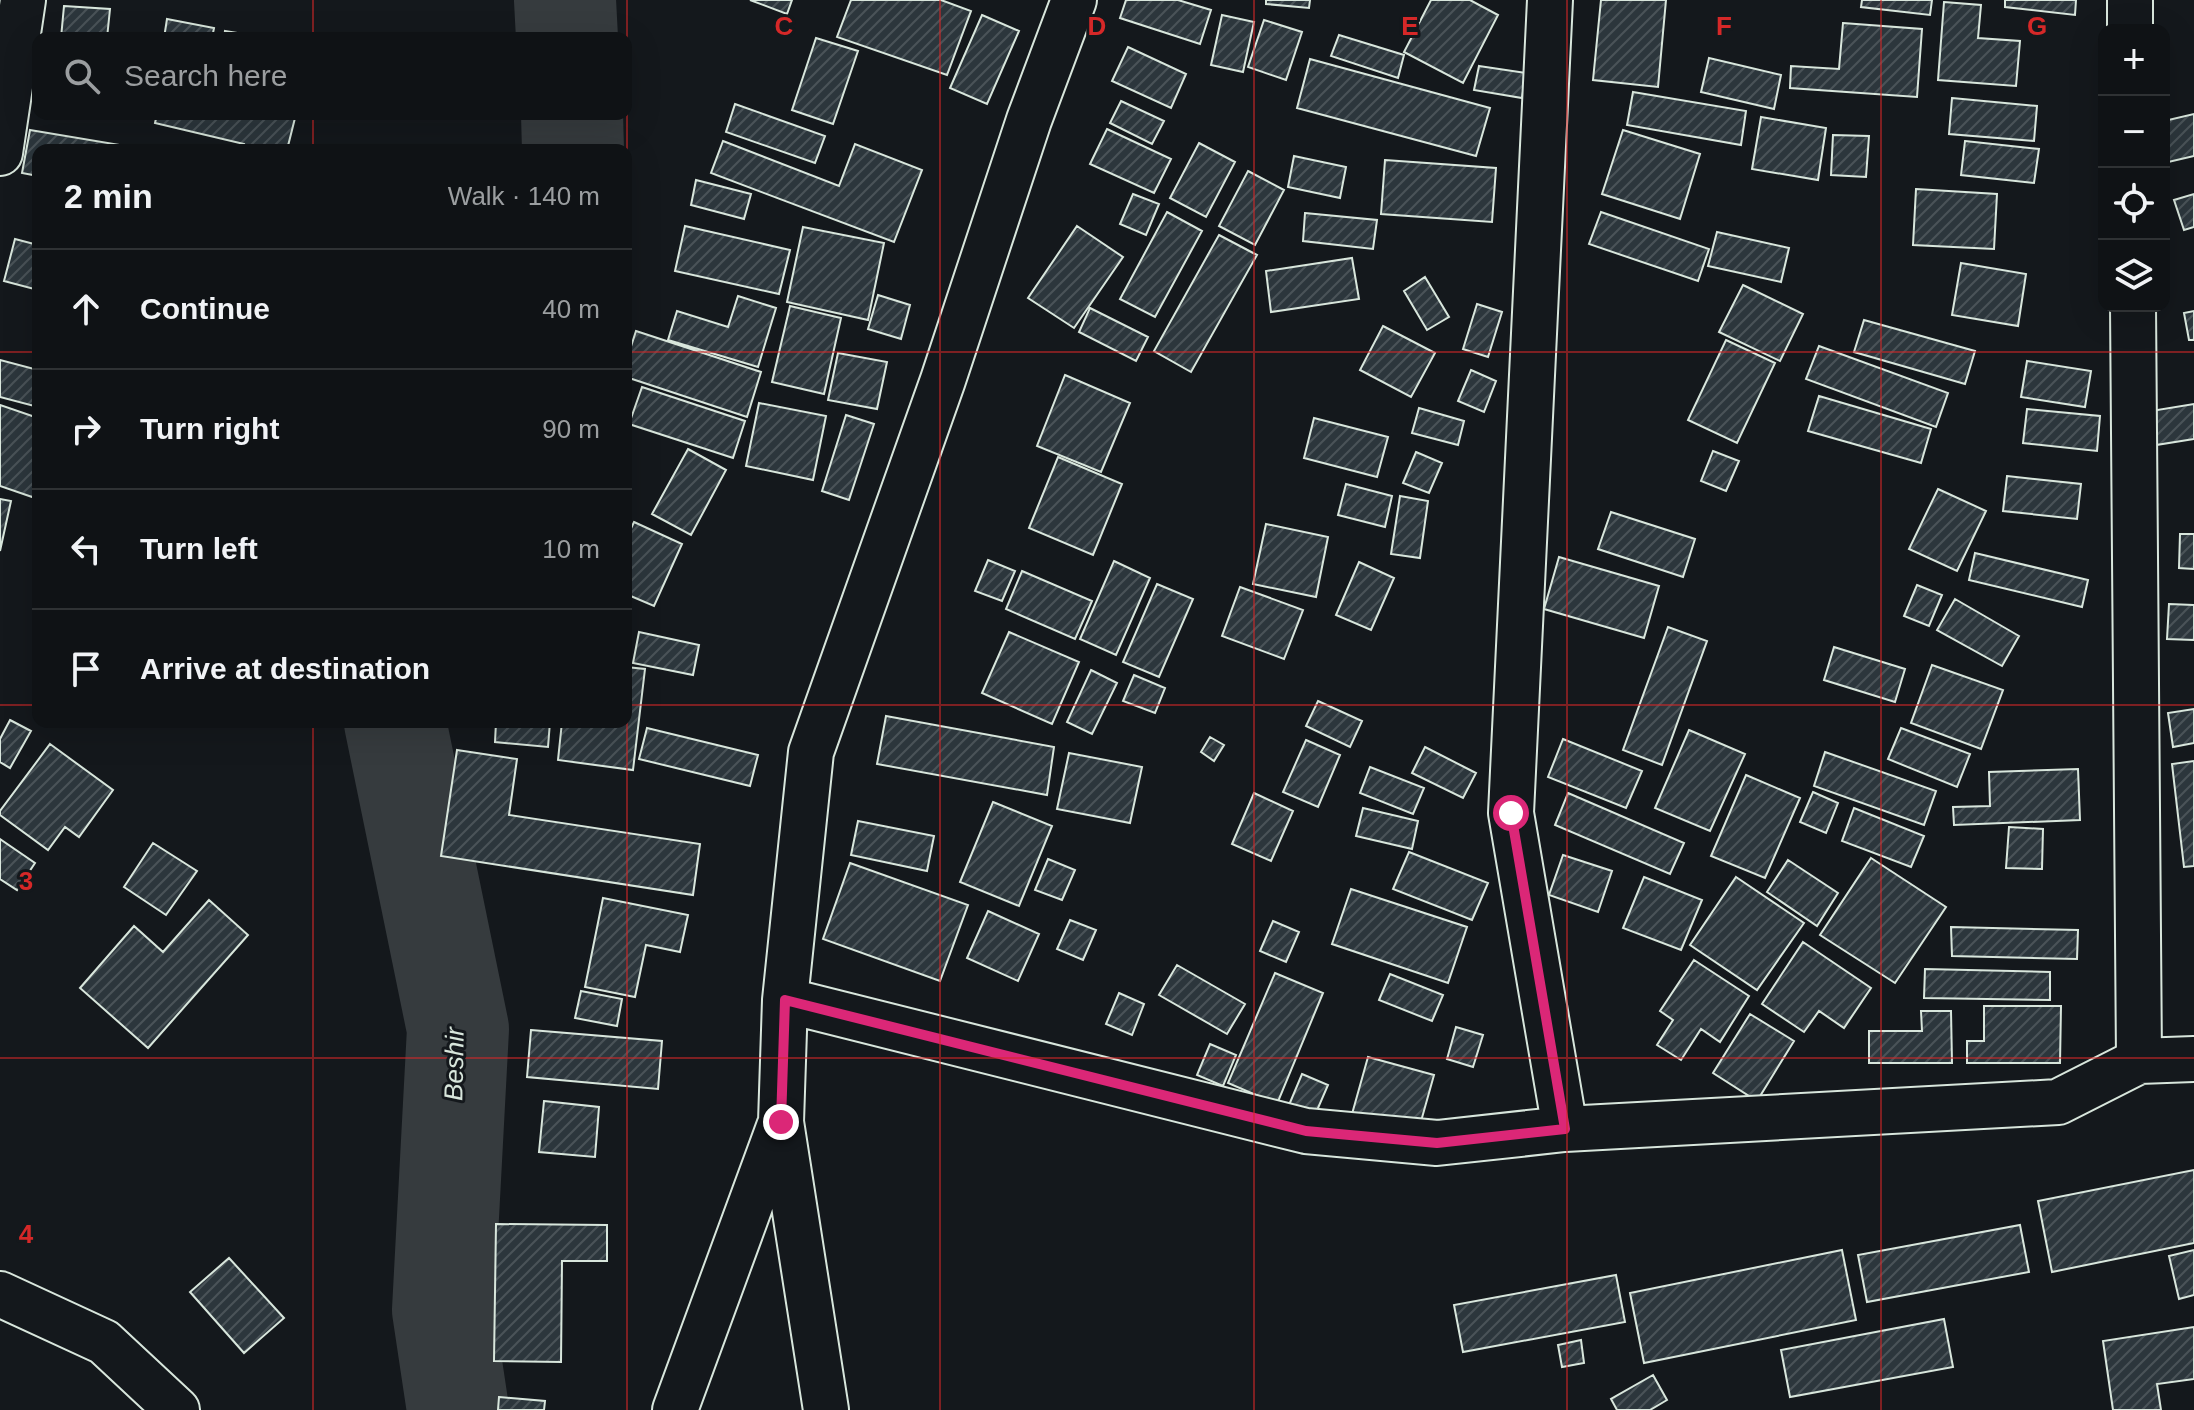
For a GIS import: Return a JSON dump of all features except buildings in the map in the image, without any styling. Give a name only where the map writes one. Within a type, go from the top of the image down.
[{"type":"street","points":[[0,153],[23,0]]},
{"type":"street","points":[[826,1410],[781,1122],[785,1000],[811,752],[943,380],[1029,120],[1074,0]]},
{"type":"street","points":[[1550,0],[1511,813],[1565,1129]]},
{"type":"street","points":[[2130,0],[2130,24]]},
{"type":"street","points":[[2133,312],[2139,1061]]},
{"type":"street","points":[[785,1000],[1306,1131],[1437,1143],[1565,1129],[2058,1102],[2139,1061],[2194,1059]]},
{"type":"street","points":[[675,1410],[781,1122]]},
{"type":"street","points":[[0,1294],[104,1342],[177,1410]]},
{"type":"waterway","name":"Beshir","points":[[565,0],[567,32]]},
{"type":"waterway","name":"Beshir","points":[[572,120],[573,144]]},
{"type":"waterway","name":"Beshir","points":[[396,728],[458,1029],[443,1310],[458,1410]]},
{"type":"route","points":[[781,1122],[785,1000],[1306,1131],[1437,1143],[1565,1129],[1511,813]]}]
